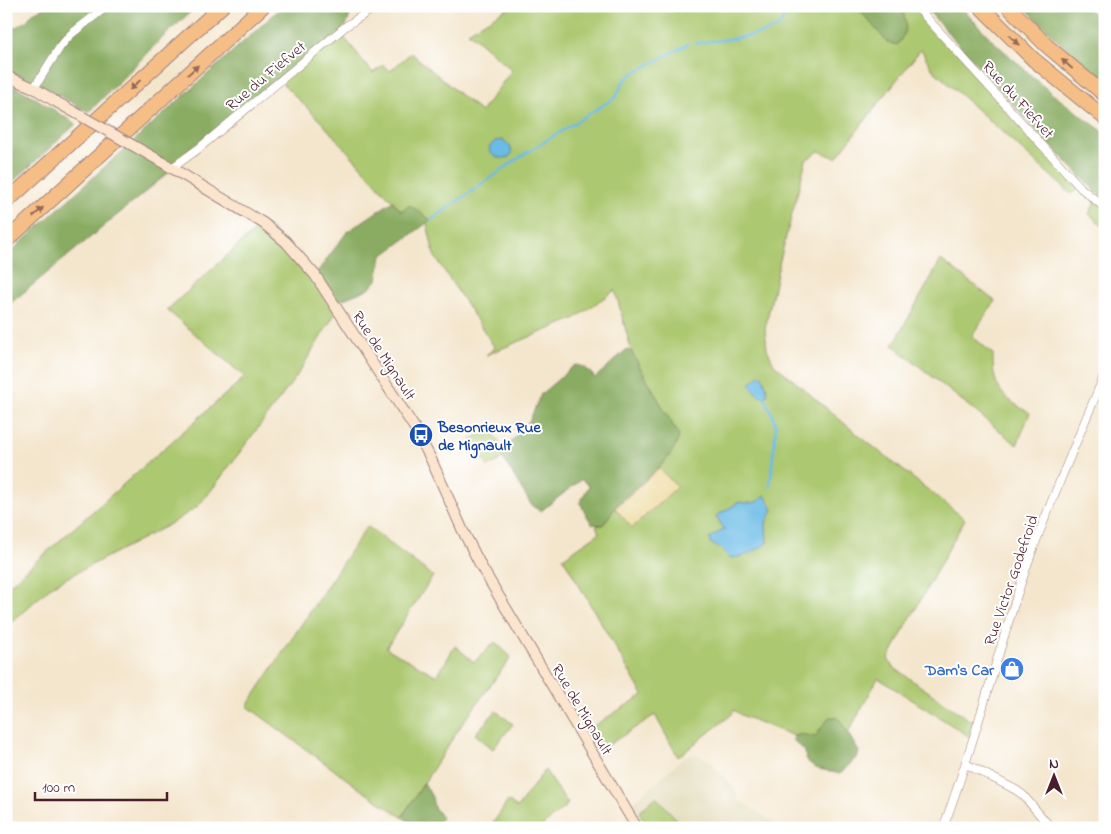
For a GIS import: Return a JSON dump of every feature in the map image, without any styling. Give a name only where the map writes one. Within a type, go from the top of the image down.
[{"type":"highway","points":[[6,202],[222,6]]},
{"type":"highway","points":[[6,241],[263,6]]},
{"type":"highway","points":[[980,6],[1033,59],[1105,118]]},
{"type":"highway","points":[[1011,9],[1046,46],[1105,95]]},
{"type":"street","points":[[34,88],[60,47],[70,35],[107,6]]},
{"type":"street","name":"Rue du Fiefvet","points":[[172,168],[198,149],[346,26],[377,6]]},
{"type":"street","name":"Rue du Fiefvet","points":[[916,6],[1082,188],[1105,208]]},
{"type":"street","name":"Rue de Mignault","points":[[6,76],[34,88],[263,223],[286,242],[320,282],[414,427],[482,568],[637,828]]},
{"type":"street","name":"Rue Victor Godefroid","points":[[943,828],[966,764],[1030,556],[1059,481],[1105,374]]},
{"type":"street","points":[[966,764],[1023,795],[1051,828]]},
{"type":"shaded area","points":[[694,754],[711,762],[735,789],[737,799],[783,828],[643,828],[630,805],[683,758]]},
{"type":"green space","points":[[47,6],[197,6],[161,39],[89,112],[27,78],[6,70],[6,32],[26,22],[33,13]]},
{"type":"green space","points":[[283,6],[351,6],[346,26],[6,307],[6,256]]},
{"type":"green space","points":[[511,6],[672,6],[676,12],[684,6],[916,6],[1081,188],[1071,194],[932,69],[921,49],[836,158],[819,151],[806,160],[780,260],[765,329],[767,349],[774,364],[857,434],[965,519],[888,659],[893,667],[969,720],[978,722],[973,739],[878,678],[835,757],[794,736],[741,715],[734,710],[731,715],[678,757],[655,715],[597,752],[584,732],[643,695],[563,558],[599,533],[596,526],[603,525],[615,508],[632,527],[677,487],[659,468],[679,436],[632,353],[615,290],[574,319],[486,355],[495,348],[434,255],[427,223],[431,220],[401,211],[323,124],[280,81],[339,31],[373,73],[383,65],[390,71],[411,53],[481,112],[512,70],[468,32]]},
{"type":"green space","points":[[856,6],[901,6],[906,26],[904,35],[897,45],[887,42]]},
{"type":"green space","points":[[924,6],[960,6],[993,41],[1051,93],[1105,133],[1105,201],[1046,141]]},
{"type":"green space","points":[[1023,6],[1084,6],[1105,23],[1105,81],[1057,40]]},
{"type":"green space","points":[[6,83],[33,97],[76,124],[6,188]]},
{"type":"green space","points":[[1096,200],[1105,208],[1105,228],[1089,214]]},
{"type":"green space","points":[[393,201],[401,211],[410,205],[431,220],[382,256],[377,280],[370,288],[334,303],[315,275],[347,232]]},
{"type":"green space","points":[[263,223],[286,242],[338,309],[296,377],[198,506],[174,522],[53,585],[6,627],[6,588],[245,377],[167,310]]},
{"type":"green space","points":[[941,260],[995,301],[972,336],[993,354],[994,375],[1001,391],[1012,402],[1030,413],[1017,445],[893,345]]},
{"type":"green space","points":[[626,350],[632,353],[679,436],[675,447],[660,466],[622,500],[603,525],[592,524],[584,511],[580,502],[589,486],[582,479],[541,511],[532,506],[503,458],[504,450],[530,420],[541,394],[575,365],[584,367],[595,378]]},
{"type":"green space","points":[[490,428],[504,450],[503,458],[488,467],[471,440]]},
{"type":"green space","points":[[367,526],[433,576],[386,648],[437,676],[455,646],[474,662],[495,642],[511,657],[462,724],[402,817],[360,789],[247,706]]},
{"type":"green space","points":[[496,711],[513,724],[493,749],[475,734]]},
{"type":"green space","points":[[829,717],[836,717],[840,720],[859,752],[858,756],[840,774],[816,768],[806,760],[805,751],[793,740],[794,736],[800,735],[815,737]]},
{"type":"green space","points":[[545,770],[568,804],[540,828],[498,828],[493,823],[508,801],[517,808]]},
{"type":"green space","points":[[424,783],[432,797],[434,807],[442,818],[434,828],[419,828],[402,817]]},
{"type":"green space","points":[[656,797],[685,828],[649,828],[639,812]]},
{"type":"sand","points":[[659,468],[677,487],[632,528],[615,508]]},
{"type":"water","points":[[503,140],[510,146],[512,153],[509,157],[499,158],[491,153],[489,147],[495,141]]},
{"type":"water","points":[[759,375],[762,375],[767,388],[767,396],[764,397],[756,392],[750,384]]},
{"type":"water","points":[[765,495],[773,510],[766,523],[767,543],[745,555],[730,558],[722,549],[710,543],[710,538],[724,529],[716,516],[739,502],[753,503]]},
{"type":"waterway","points":[[696,43],[765,32],[780,25],[784,14]]},
{"type":"waterway","points":[[431,220],[520,157],[616,97],[623,82],[630,75],[688,44]]},
{"type":"waterway","points":[[764,397],[776,427],[770,486]]},
{"type":"place","name":"Besonrieux Rue de Mignault","points":[[421,435]]},
{"type":"place","name":"Dam's Car","points":[[1012,669]]}]
